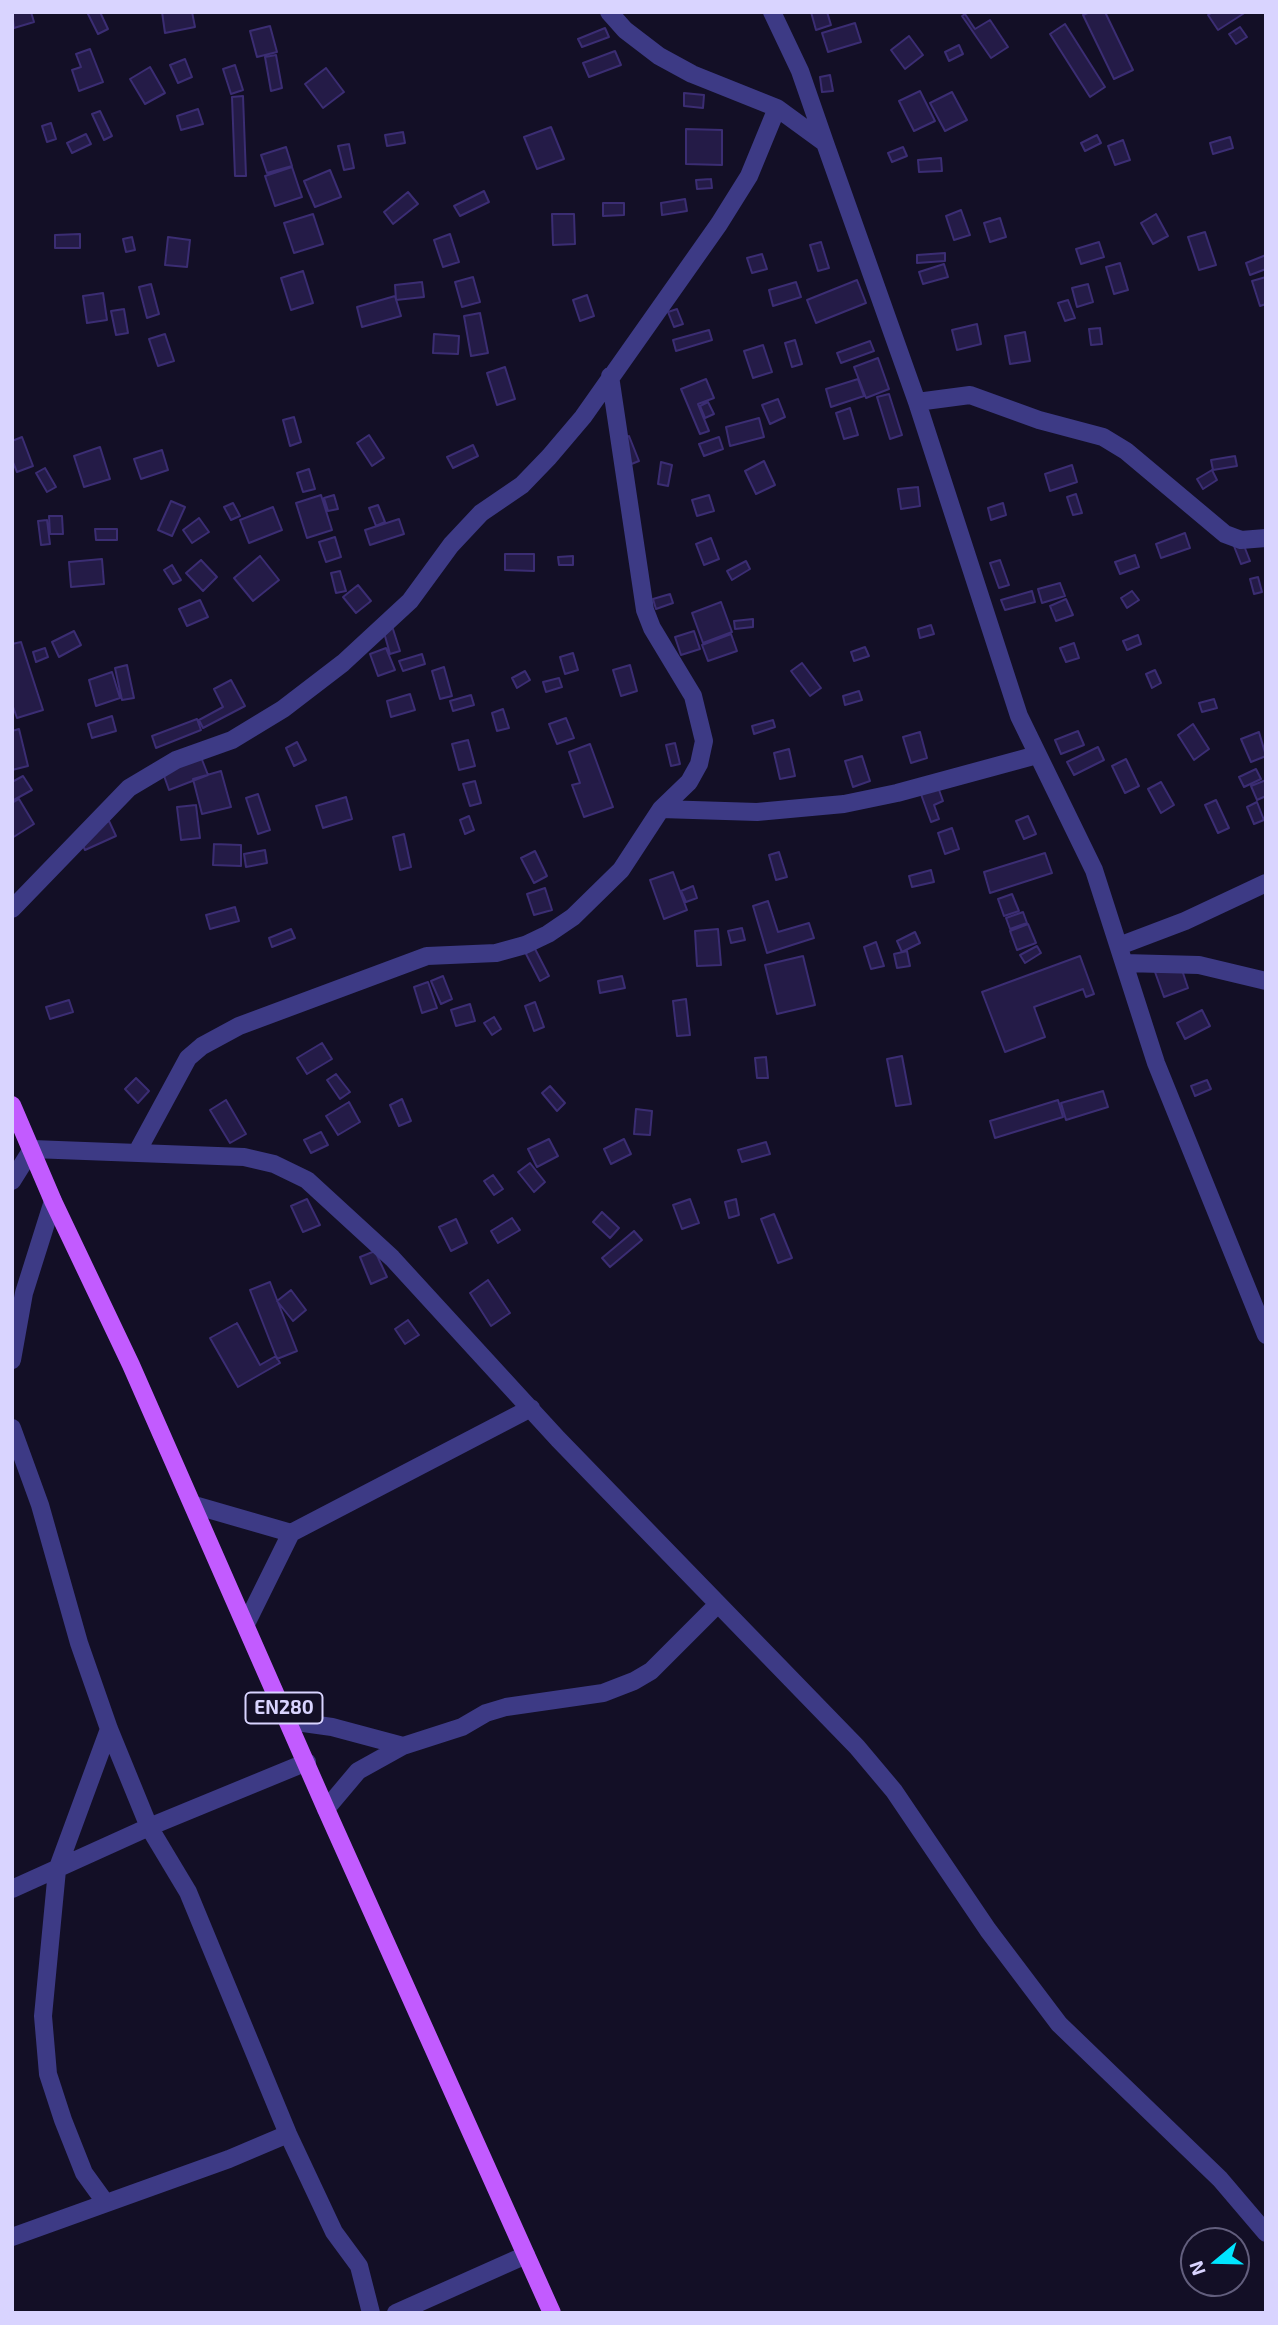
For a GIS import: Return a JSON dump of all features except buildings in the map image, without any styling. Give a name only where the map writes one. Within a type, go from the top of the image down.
[{"type":"main road","name":"EN280","points":[[12,1105],[53,1202],[194,1505],[326,1809],[552,2313]]},
{"type":"street","points":[[609,12],[625,30],[659,56],[692,74],[778,108],[825,143]]},
{"type":"street","points":[[772,12],[800,71],[917,402],[1019,716],[1094,870],[1156,1063],[1266,1335]]},
{"type":"street","points":[[12,909],[129,788],[176,760],[232,740],[283,709],[343,663],[410,601],[451,545],[481,513],[522,485],[549,457],[583,417],[719,225],[749,176],[778,108]]},
{"type":"street","points":[[137,1152],[188,1058],[202,1046],[239,1026],[427,956],[496,953],[525,945],[548,934],[573,917],[621,870],[662,809],[689,782],[699,764],[704,741],[693,696],[652,628],[645,610],[610,376]]},
{"type":"street","points":[[917,402],[970,395],[1039,420],[1102,437],[1126,451],[1226,534],[1241,540],[1266,538]]},
{"type":"street","points":[[662,809],[757,812],[844,804],[897,793],[1037,755]]},
{"type":"street","points":[[1121,954],[1266,883]]},
{"type":"street","points":[[1121,954],[1199,965],[1266,981]]},
{"type":"street","points":[[12,1181],[32,1149],[244,1157],[274,1164],[307,1180],[392,1258],[531,1408],[857,1747],[894,1791],[988,1930],[1059,2024],[1079,2047],[1220,2179],[1266,2233]]},
{"type":"street","points":[[12,1360],[33,1260],[53,1202]]},
{"type":"street","points":[[12,1293],[19,1328]]},
{"type":"street","points":[[246,1623],[291,1532],[531,1408]]},
{"type":"street","points":[[12,1428],[16,1454],[40,1505],[79,1643],[109,1729],[149,1826],[188,1892],[288,2134],[334,2232],[359,2266],[371,2313]]},
{"type":"street","points":[[194,1505],[291,1532]]},
{"type":"street","points":[[326,1809],[358,1771],[402,1745],[462,1727],[486,1713],[506,1707],[603,1693],[634,1681],[651,1671],[718,1604]]},
{"type":"street","points":[[289,1721],[332,1727],[402,1745]]},
{"type":"street","points":[[105,2202],[76,2157],[48,2074],[43,2016],[57,1870],[109,1729]]},
{"type":"street","points":[[12,1889],[149,1826],[307,1762]]},
{"type":"street","points":[[13,2238],[105,2202],[229,2159],[288,2134]]},
{"type":"street","points":[[396,2313],[526,2255]]}]
